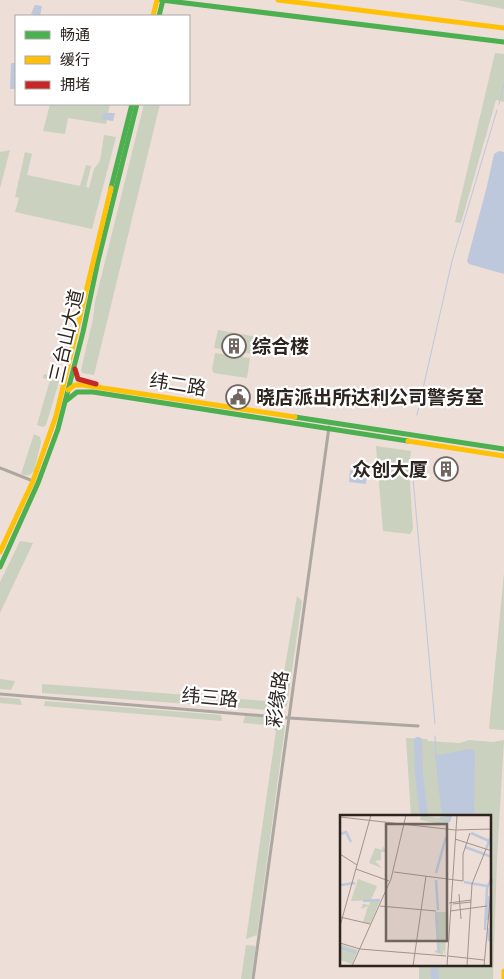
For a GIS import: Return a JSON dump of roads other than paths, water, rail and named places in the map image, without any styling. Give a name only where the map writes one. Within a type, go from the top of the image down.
[{"type":"main road","points":[[154,15],[161,0]]},
{"type":"main road","points":[[159,15],[161,0]]},
{"type":"main road","points":[[161,0],[504,42]]},
{"type":"main road","points":[[278,0],[504,28]]},
{"type":"main road","name":"三台山大道","points":[[0,552],[33,481],[50,435],[132,105]]},
{"type":"main road","name":"三台山大道","points":[[0,567],[50,453],[65,405],[137,105]]},
{"type":"main road","points":[[75,364],[77,377],[80,380],[135,393]]},
{"type":"main road","name":"纬二路","points":[[69,389],[83,385],[504,448]]},
{"type":"main road","points":[[60,400],[69,389]]},
{"type":"main road","name":"纬二路","points":[[65,405],[72,395],[85,391],[504,457]]},
{"type":"main road","points":[[504,971],[504,979]]},
{"type":"street","name":"彩缘路","points":[[253,979],[329,422]]},
{"type":"street","points":[[0,468],[33,481]]},
{"type":"street","name":"纬三路","points":[[0,694],[288,718],[418,726]]},
{"type":"water","points":[[35,5],[42,6],[40,15],[31,14]]},
{"type":"water","points":[[15,63],[15,89],[10,89],[11,64]]},
{"type":"water","points":[[104,113],[115,113],[113,121],[101,119]]},
{"type":"water","points":[[499,151],[504,152],[504,274],[469,264],[467,261],[494,154]]},
{"type":"water","points":[[350,470],[367,472],[366,484],[349,482]]},
{"type":"water","points":[[469,749],[475,752],[474,815],[442,815],[435,756]]},
{"type":"waterway","points":[[499,104],[504,83]]},
{"type":"waterway","points":[[417,415],[452,261],[497,110]]},
{"type":"waterway","points":[[412,467],[435,724]]},
{"type":"waterway","points":[[435,736],[436,756]]},
{"type":"waterway","points":[[418,741],[419,774],[424,815]]},
{"type":"waterway","points":[[434,966],[435,979]]},
{"type":"place","name":"综合楼","points":[[234,346]]},
{"type":"place","name":"晓店派出所达利公司警务室","points":[[238,397]]},
{"type":"place","name":"众创大厦","points":[[446,469]]}]
